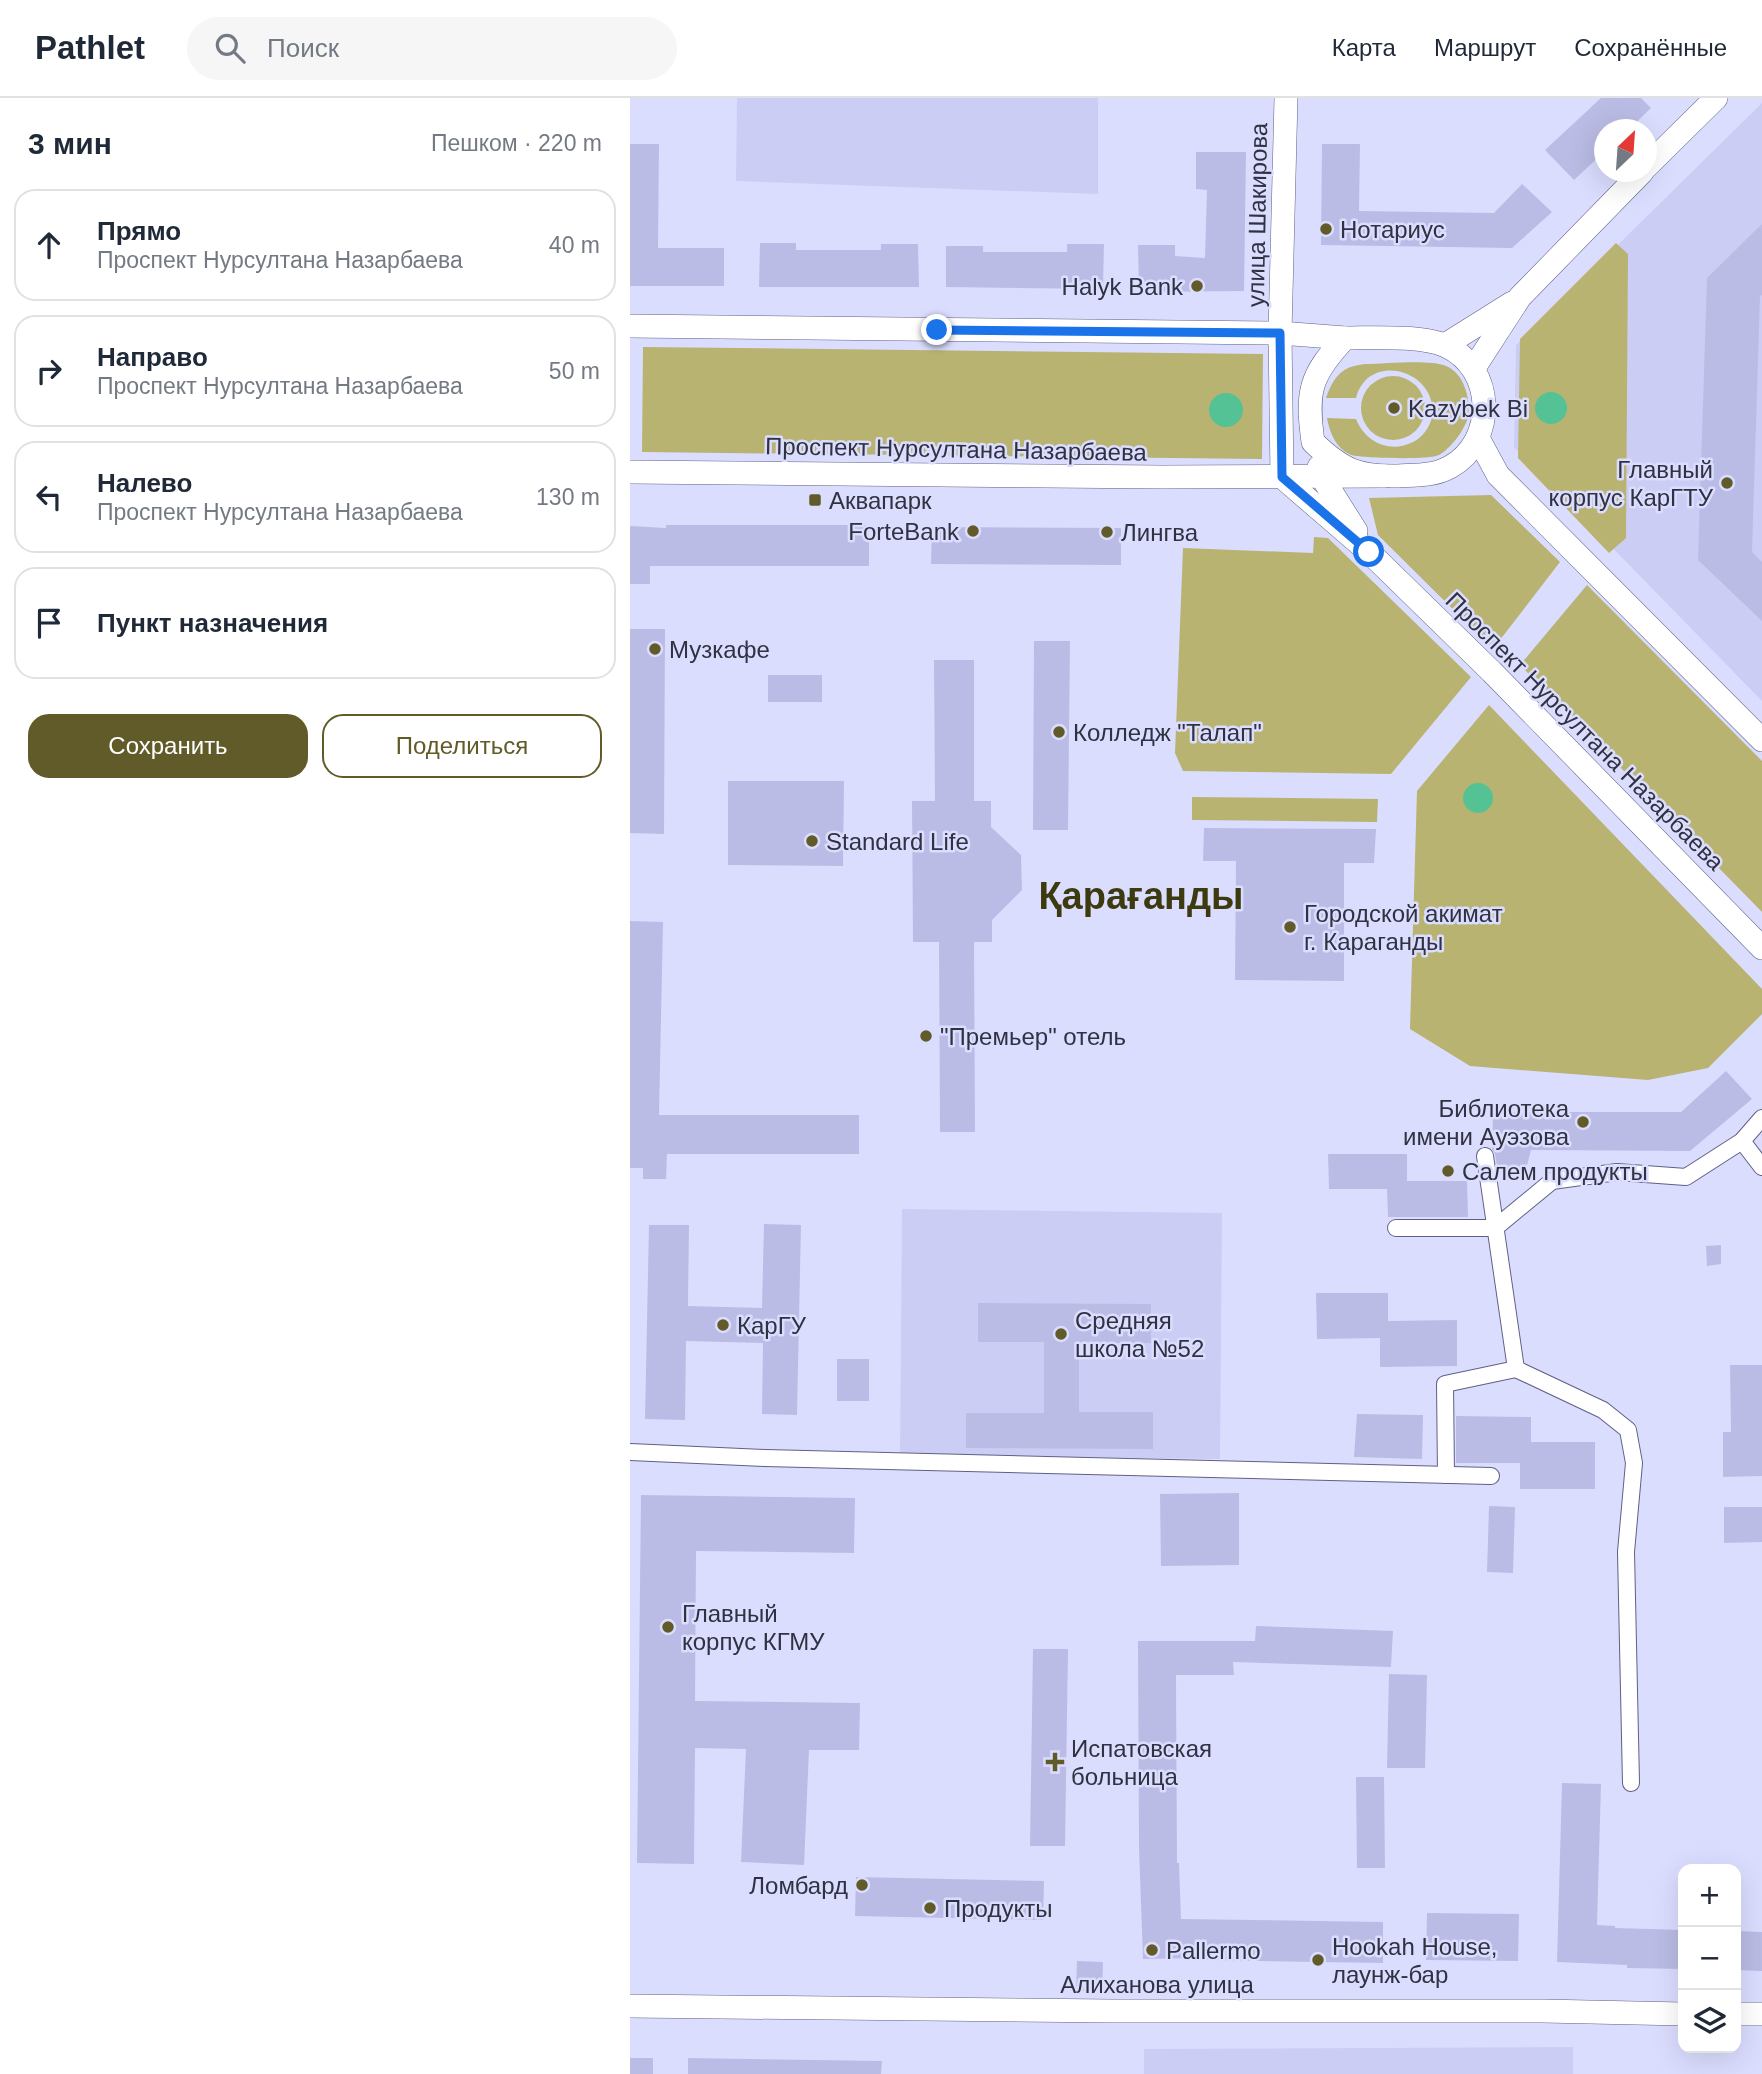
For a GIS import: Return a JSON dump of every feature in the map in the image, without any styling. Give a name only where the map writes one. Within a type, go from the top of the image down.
[{"type":"main road","name":"улица Шакирова","points":[[1280,333],[1286,98]]},
{"type":"main road","points":[[1657,157],[1716,98]]},
{"type":"main road","points":[[1474,368],[1520,297],[1633,182]]},
{"type":"main road","points":[[1445,345],[1520,297]]},
{"type":"main road","points":[[630,326],[1280,333],[1429,341],[1445,345],[1461,355],[1474,368],[1485,401],[1484,420],[1478,438],[1467,454],[1452,466],[1434,474],[1282,477],[1280,333]]},
{"type":"main road","points":[[1345,338],[1318,370],[1309,395],[1313,442],[1332,460],[1349,470],[1384,476]]},
{"type":"main road","points":[[1478,438],[1498,475],[1762,740]]},
{"type":"main road","name":"Проспект Нурсултана Назарбаева","points":[[1313,442],[1322,477],[1369,552]]},
{"type":"main road","name":"Проспект Нурсултана Назарбаева","points":[[630,472],[1282,477],[1369,552],[1492,672],[1762,948]]},
{"type":"main road","name":"Алиханова улица","points":[[630,2006],[1678,2014]]},
{"type":"main road","points":[[1741,2014],[1762,2014]]},
{"type":"street","points":[[1396,1228],[1495,1228],[1552,1181],[1617,1172],[1686,1177],[1742,1140],[1762,1118]]},
{"type":"street","points":[[1742,1140],[1762,1167]]},
{"type":"street","points":[[1485,1156],[1516,1370]]},
{"type":"street","points":[[1446,1475],[1444,1384],[1516,1370],[1603,1410],[1628,1430],[1633,1463],[1626,1552],[1631,1783]]},
{"type":"street","points":[[630,1452],[765,1458],[1491,1476]]},
{"type":"shaded area","points":[[737,98],[1098,98],[1098,194],[736,181]]},
{"type":"shaded area","points":[[1762,103],[1762,701],[1514,447],[1516,345]]},
{"type":"shaded area","points":[[1616,243],[1628,254],[1626,538],[1609,553],[1518,458],[1520,339]]},
{"type":"shaded area","points":[[643,347],[1263,354],[1262,459],[642,452]]},
{"type":"shaded area","points":[[1366,364],[1439,364],[1457,374],[1465,387],[1468,417],[1448,448],[1433,457],[1400,458],[1354,456],[1340,448],[1332,436],[1327,418],[1356,419],[1372,440],[1396,447],[1416,440],[1425,432],[1431,421],[1431,401],[1425,387],[1401,372],[1374,374],[1363,383],[1356,398],[1326,398],[1340,374],[1351,367]]},
{"type":"shaded area","points":[[1387,376],[1399,376],[1416,385],[1423,396],[1423,420],[1416,431],[1399,440],[1387,440],[1375,435],[1366,426],[1361,414],[1361,402],[1366,390],[1375,381]]},
{"type":"shaded area","points":[[1551,392],[1563,396],[1567,408],[1563,420],[1551,424],[1539,420],[1535,408],[1539,396]]},
{"type":"shaded area","points":[[1226,393],[1238,398],[1243,410],[1238,422],[1226,427],[1214,422],[1209,410],[1214,398]]},
{"type":"shaded area","points":[[1491,495],[1560,562],[1493,649],[1378,535],[1369,498]]},
{"type":"shaded area","points":[[1314,537],[1328,538],[1471,677],[1391,774],[1183,771],[1175,753],[1183,548],[1313,553]]},
{"type":"shaded area","points":[[1587,585],[1762,761],[1762,912],[1520,665]]},
{"type":"shaded area","points":[[1489,705],[1762,989],[1762,1014],[1708,1068],[1648,1080],[1470,1066],[1410,1029],[1417,791]]},
{"type":"shaded area","points":[[1478,783],[1489,787],[1493,798],[1489,809],[1478,813],[1467,809],[1463,798],[1467,787]]},
{"type":"shaded area","points":[[1192,797],[1378,799],[1377,822],[1192,820]]},
{"type":"shaded area","name":"Средняя школа №52","points":[[902,1209],[1222,1213],[1220,1459],[900,1455]]},
{"type":"shaded area","points":[[1573,2047],[1573,2074],[1144,2074],[1144,2049]]},
{"type":"building","points":[[1601,98],[1641,98],[1651,108],[1640,119],[1594,119],[1594,161],[1574,180],[1545,150]]},
{"type":"building","points":[[630,144],[659,144],[658,248],[724,248],[724,286],[630,286]]},
{"type":"building","points":[[1322,144],[1360,144],[1359,211],[1494,213],[1522,184],[1552,212],[1512,248],[1321,245]]},
{"type":"building","points":[[1196,152],[1246,152],[1244,291],[1139,292],[1138,245],[1175,245],[1175,256],[1205,258],[1207,190],[1196,189]]},
{"type":"building","name":"Главный корпус КарГТУ","points":[[1762,224],[1762,295],[1752,552],[1762,562],[1762,621],[1698,560],[1707,278]]},
{"type":"building","points":[[760,243],[796,243],[796,250],[881,250],[881,244],[918,244],[919,287],[759,287]]},
{"type":"building","points":[[1067,244],[1104,244],[1103,289],[946,287],[946,246],[983,246],[983,252],[1067,252]]},
{"type":"building","points":[[666,525],[869,525],[869,566],[650,566],[650,584],[630,584],[630,526],[666,528]]},
{"type":"building","points":[[932,527],[1121,528],[1121,565],[931,564]]},
{"type":"building","points":[[630,629],[665,629],[664,834],[630,833]]},
{"type":"building","points":[[1034,641],[1070,641],[1068,830],[1033,830]]},
{"type":"building","points":[[934,660],[974,660],[974,801],[991,801],[991,827],[1021,855],[1022,890],[992,920],[992,942],[974,942],[975,1132],[940,1132],[939,942],[913,942],[912,801],[935,801]]},
{"type":"building","points":[[768,675],[822,675],[822,702],[768,702]]},
{"type":"building","points":[[728,781],[844,781],[843,866],[728,865]]},
{"type":"building","name":"Городской акимат г. Караганды","points":[[1204,828],[1376,829],[1374,863],[1344,863],[1344,981],[1235,980],[1236,861],[1203,861]]},
{"type":"building","points":[[630,921],[663,922],[659,1115],[859,1115],[859,1154],[667,1154],[666,1179],[643,1179],[643,1168],[630,1168]]},
{"type":"building","points":[[1726,1071],[1752,1099],[1690,1151],[1531,1150],[1525,1173],[1498,1171],[1492,1149],[1493,1112],[1681,1112]]},
{"type":"building","points":[[1328,1154],[1407,1154],[1407,1181],[1467,1181],[1468,1217],[1388,1217],[1387,1189],[1329,1189]]},
{"type":"building","name":"КарГУ","points":[[764,1224],[801,1225],[797,1415],[762,1414],[763,1343],[686,1341],[685,1420],[645,1419],[649,1225],[689,1225],[688,1306],[762,1308]]},
{"type":"building","points":[[1721,1245],[1721,1264],[1707,1266],[1706,1246]]},
{"type":"building","points":[[1316,1293],[1388,1293],[1388,1321],[1457,1320],[1457,1366],[1380,1367],[1380,1338],[1317,1339]]},
{"type":"building","points":[[978,1303],[1151,1304],[1151,1343],[1079,1343],[1079,1412],[1153,1412],[1153,1449],[966,1448],[966,1413],[1044,1413],[1044,1342],[978,1342]]},
{"type":"building","points":[[837,1359],[869,1359],[869,1401],[837,1401]]},
{"type":"building","points":[[1730,1365],[1762,1365],[1762,1476],[1723,1477],[1723,1432],[1731,1432]]},
{"type":"building","points":[[1357,1414],[1423,1415],[1422,1459],[1354,1457]]},
{"type":"building","points":[[1456,1416],[1531,1417],[1531,1442],[1595,1442],[1595,1489],[1520,1489],[1520,1463],[1456,1463]]},
{"type":"building","points":[[1239,1493],[1239,1565],[1161,1566],[1160,1494]]},
{"type":"building","name":"Главный корпус КГМУ","points":[[641,1495],[855,1498],[854,1553],[696,1551],[695,1701],[860,1703],[859,1750],[809,1750],[804,1865],[741,1862],[746,1749],[695,1748],[694,1864],[637,1863]]},
{"type":"building","points":[[1489,1506],[1515,1507],[1513,1573],[1487,1572]]},
{"type":"building","points":[[1724,1507],[1762,1507],[1762,1542],[1724,1543]]},
{"type":"building","points":[[1256,1626],[1393,1631],[1391,1667],[1233,1662],[1234,1675],[1176,1675],[1177,1863],[1181,1919],[1383,1922],[1383,1963],[1143,1959],[1139,1848],[1138,1641],[1255,1641]]},
{"type":"building","points":[[1033,1649],[1068,1649],[1065,1846],[1030,1846]]},
{"type":"building","points":[[1389,1674],[1427,1675],[1425,1768],[1387,1768]]},
{"type":"building","points":[[1356,1777],[1384,1777],[1385,1868],[1357,1868]]},
{"type":"building","points":[[1562,1783],[1601,1784],[1597,1925],[1678,1930],[1678,1969],[1557,1962]]},
{"type":"building","points":[[856,1877],[1044,1881],[1043,1920],[855,1916]]},
{"type":"building","points":[[1427,1913],[1519,1914],[1518,1961],[1426,1960]]},
{"type":"building","points":[[1741,1931],[1762,1932],[1762,1971],[1741,1970]]},
{"type":"building","points":[[1077,1961],[1103,1962],[1102,1991],[1076,1991]]},
{"type":"building","points":[[630,2058],[653,2058],[653,2074],[630,2074]]},
{"type":"building","points":[[688,2058],[882,2061],[881,2074],[688,2074]]},
{"type":"place","name":"Нотариус","points":[[1326,229]]},
{"type":"place","name":"Halyk Bank","points":[[1197,286]]},
{"type":"place","name":"Kazybek Bi","points":[[1394,408]]},
{"type":"place","name":"Главный корпус КарГТУ","points":[[1727,483]]},
{"type":"place","name":"Аквапарк","points":[[815,500]]},
{"type":"place","name":"ForteBank","points":[[973,531]]},
{"type":"place","name":"Лингва","points":[[1107,532]]},
{"type":"place","name":"Музкафе","points":[[655,649]]},
{"type":"place","name":"Колледж \"Талап\"","points":[[1059,732]]},
{"type":"place","name":"Standard Life","points":[[812,841]]},
{"type":"place","name":"Городской акимат г. Караганды","points":[[1290,927]]},
{"type":"place","name":"\"Премьер\" отель","points":[[926,1036]]},
{"type":"place","name":"Библиотека имени Ауэзова","points":[[1583,1122]]},
{"type":"place","name":"Салем продукты","points":[[1448,1171]]},
{"type":"place","name":"КарГУ","points":[[723,1325]]},
{"type":"place","name":"Средняя школа №52","points":[[1061,1334]]},
{"type":"place","name":"Главный корпус КГМУ","points":[[668,1627]]},
{"type":"place","name":"Испатовская больница","points":[[1055,1762]]},
{"type":"place","name":"Ломбард","points":[[862,1885]]},
{"type":"place","name":"Продукты","points":[[930,1908]]},
{"type":"place","name":"Pallermo","points":[[1152,1950]]},
{"type":"place","name":"Hookah House, лаунж-бар","points":[[1318,1960]]},
{"type":"district","name":"Қарағанды","points":[[1141,896]]},
{"type":"route","points":[[937,330],[1280,333],[1282,477],[1369,552]]}]
